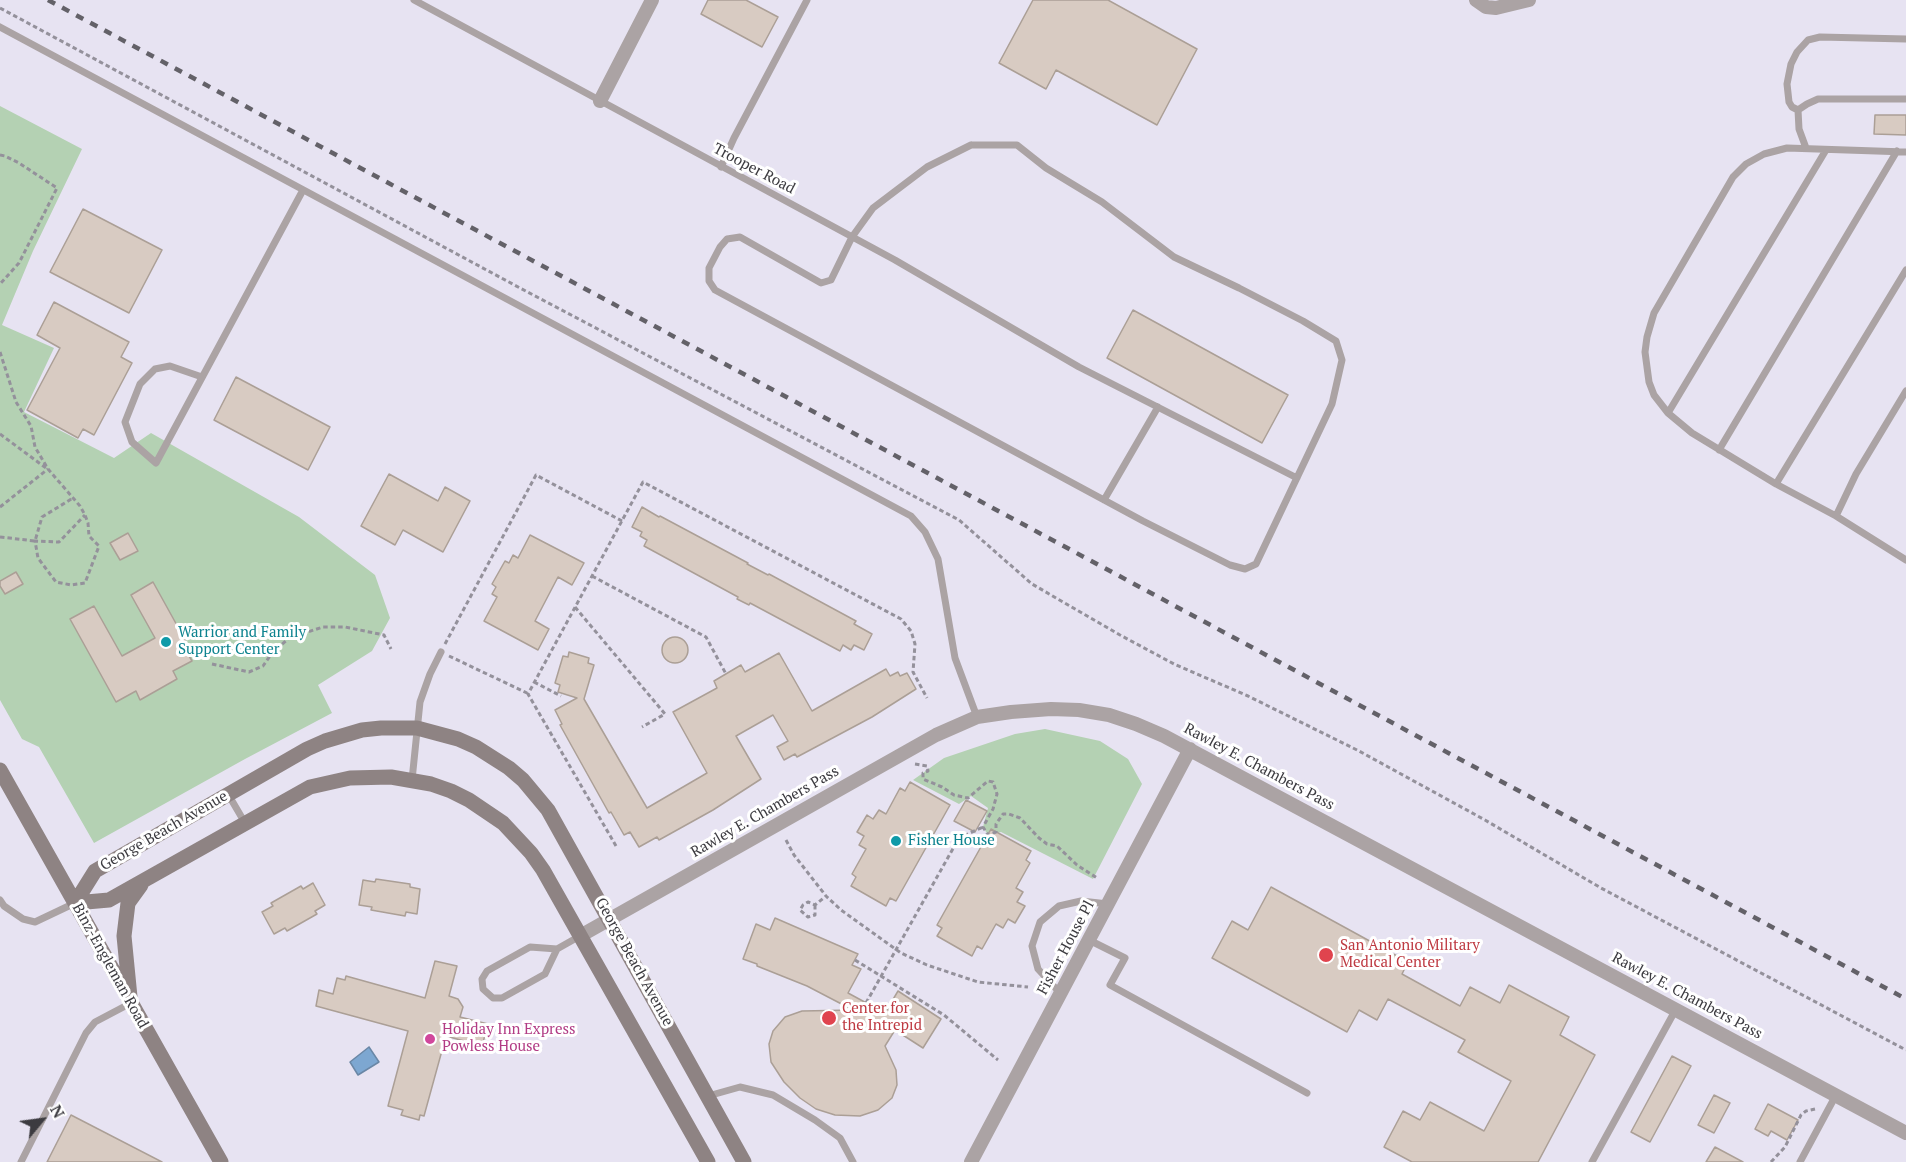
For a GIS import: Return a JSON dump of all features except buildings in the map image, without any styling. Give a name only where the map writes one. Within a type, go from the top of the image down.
[{"type":"street","points":[[600,101],[652,0]]},
{"type":"street","points":[[1476,0],[1486,7],[1497,8],[1529,0]]},
{"type":"street","name":"Rawley E. Chambers Pass","points":[[580,936],[923,741],[977,717],[1051,709],[1079,710],[1109,715],[1136,724],[1190,749],[1906,1133]]},
{"type":"street","name":"George Beach Avenue","points":[[75,903],[95,871],[325,741],[362,730],[381,728],[417,728],[458,739],[476,747],[508,768],[523,780],[548,810],[744,1162]]},
{"type":"street","name":"Fisher House Pl","points":[[971,1162],[1190,749]]},
{"type":"street","name":"Binz-Engleman Road","points":[[0,770],[221,1162]]},
{"type":"street","points":[[75,903],[109,900],[310,787],[371,776],[431,784],[469,800],[503,823],[531,853],[543,870],[708,1162]]},
{"type":"street","points":[[131,1003],[124,936],[128,903],[145,880]]},
{"type":"lane","name":"Trooper Road","points":[[414,0],[852,237],[1079,367],[1297,478]]},
{"type":"lane","points":[[721,167],[807,0]]},
{"type":"lane","points":[[0,28],[911,516],[925,532],[938,559],[955,658],[977,717]]},
{"type":"lane","points":[[1798,110],[1789,102],[1787,84],[1791,64],[1797,51],[1808,40],[1820,37],[1906,39]]},
{"type":"lane","points":[[1798,110],[1818,99],[1906,99]]},
{"type":"lane","points":[[1798,110],[1799,129],[1806,148]]},
{"type":"lane","points":[[971,145],[1017,145],[1046,168],[1102,202],[1174,257],[1303,321],[1336,342],[1342,360],[1332,404],[1256,564],[1245,569],[1230,565],[1104,500],[715,290],[709,281],[709,268],[720,247],[727,239],[740,237],[821,283],[831,280],[852,237],[873,208],[927,167],[971,145]]},
{"type":"lane","points":[[1906,152],[1787,148],[1764,154],[1746,164],[1734,177],[1654,313],[1647,338],[1646,368],[1654,395],[1668,413],[1692,433],[1776,484],[1836,516],[1906,560]]},
{"type":"lane","points":[[1668,413],[1826,150]]},
{"type":"lane","points":[[1719,450],[1897,151]]},
{"type":"lane","points":[[202,377],[170,366],[155,369],[140,384],[125,422],[132,442],[156,463],[303,190]]},
{"type":"lane","points":[[1776,484],[1906,270]]},
{"type":"lane","points":[[1836,516],[1856,474],[1906,391]]},
{"type":"lane","points":[[1104,500],[1158,407]]},
{"type":"lane","points":[[412,780],[420,702],[441,652]]},
{"type":"lane","points":[[228,794],[245,824]]},
{"type":"lane","points":[[0,900],[4,906],[23,919],[35,922],[75,903]]},
{"type":"lane","points":[[1060,993],[1038,969],[1032,946],[1040,922],[1059,906],[1081,901],[1108,904]]},
{"type":"lane","points":[[557,949],[545,974],[502,998],[493,998],[483,989],[482,980],[487,971],[530,947],[557,949],[580,936]]},
{"type":"lane","points":[[1089,940],[1125,958],[1110,985],[1307,1093]]},
{"type":"lane","points":[[21,1162],[86,1033],[95,1022],[131,1003]]},
{"type":"lane","points":[[1592,1162],[1676,1009]]},
{"type":"lane","points":[[708,1096],[740,1087],[773,1095],[840,1138],[852,1162]]},
{"type":"lane","points":[[1800,1162],[1836,1095]]},
{"type":"path","points":[[0,8],[632,348],[959,520],[1032,584],[1120,635],[1174,664],[1248,696],[1359,751],[1485,820],[1601,888],[1906,1050]]},
{"type":"path","points":[[0,155],[19,163],[57,188],[19,263],[0,284]]},
{"type":"path","points":[[0,352],[16,402],[31,426],[35,447],[48,469],[73,498],[85,515],[88,523],[88,537],[99,546],[85,583],[71,585],[56,582],[38,558],[35,542],[42,517],[73,498]]},
{"type":"path","points":[[0,434],[48,469]]},
{"type":"path","points":[[0,507],[48,469]]},
{"type":"path","points":[[616,846],[528,694],[441,652],[536,475],[622,520]]},
{"type":"path","points":[[528,694],[643,482],[901,620],[912,631],[915,644],[913,672],[927,698]]},
{"type":"path","points":[[0,537],[35,542],[59,542],[85,515]]},
{"type":"path","points":[[592,576],[706,637],[726,674]]},
{"type":"path","points":[[575,607],[665,714],[642,727]]},
{"type":"path","points":[[212,664],[249,672],[263,666],[272,653],[289,638],[323,627],[345,627],[384,635],[391,649]]},
{"type":"path","points":[[534,682],[561,696]]},
{"type":"path","points":[[866,1003],[959,838],[983,827],[993,809],[997,794],[993,783],[988,781],[968,798],[954,795],[942,786],[922,779],[923,774],[928,771],[927,765],[915,764]]},
{"type":"path","points":[[983,827],[988,835],[996,832],[996,824],[1003,814],[1020,818],[1039,838],[1047,844],[1057,846],[1077,865],[1097,878]]},
{"type":"path","points":[[786,840],[794,855],[826,896],[841,910],[895,949],[927,965],[978,982],[1028,987]]},
{"type":"path","points":[[815,905],[826,896]]},
{"type":"path","points":[[808,902],[815,905],[815,915],[808,917],[800,910],[808,902]]},
{"type":"path","points":[[855,960],[944,1015],[998,1060]]},
{"type":"path","points":[[1771,1162],[1785,1147],[1801,1115],[1815,1109]]},
{"type":"green space","points":[[0,106],[82,149],[33,251],[2,325],[54,348],[24,412],[114,458],[151,433],[299,517],[375,575],[390,618],[372,651],[318,685],[332,713],[94,843],[39,747],[22,739],[0,700]]},
{"type":"green space","points":[[1045,729],[1100,741],[1128,759],[1142,784],[1093,879],[1001,832],[988,835],[983,827],[988,808],[971,796],[959,804],[913,780],[944,758],[1015,734]]},
{"type":"water","points":[[369,1047],[379,1062],[358,1075],[350,1062]]},
{"type":"railway","points":[[48,0],[1906,999]]},
{"type":"place","name":"Warrior and Family Support Center","points":[[166,642]]},
{"type":"place","name":"Fisher House","points":[[896,841]]},
{"type":"place","name":"San Antonio Military Medical Center","points":[[1326,955]]},
{"type":"place","name":"Center for the Intrepid","points":[[829,1018]]},
{"type":"place","name":"Holiday Inn Express Powless House","points":[[430,1039]]}]
